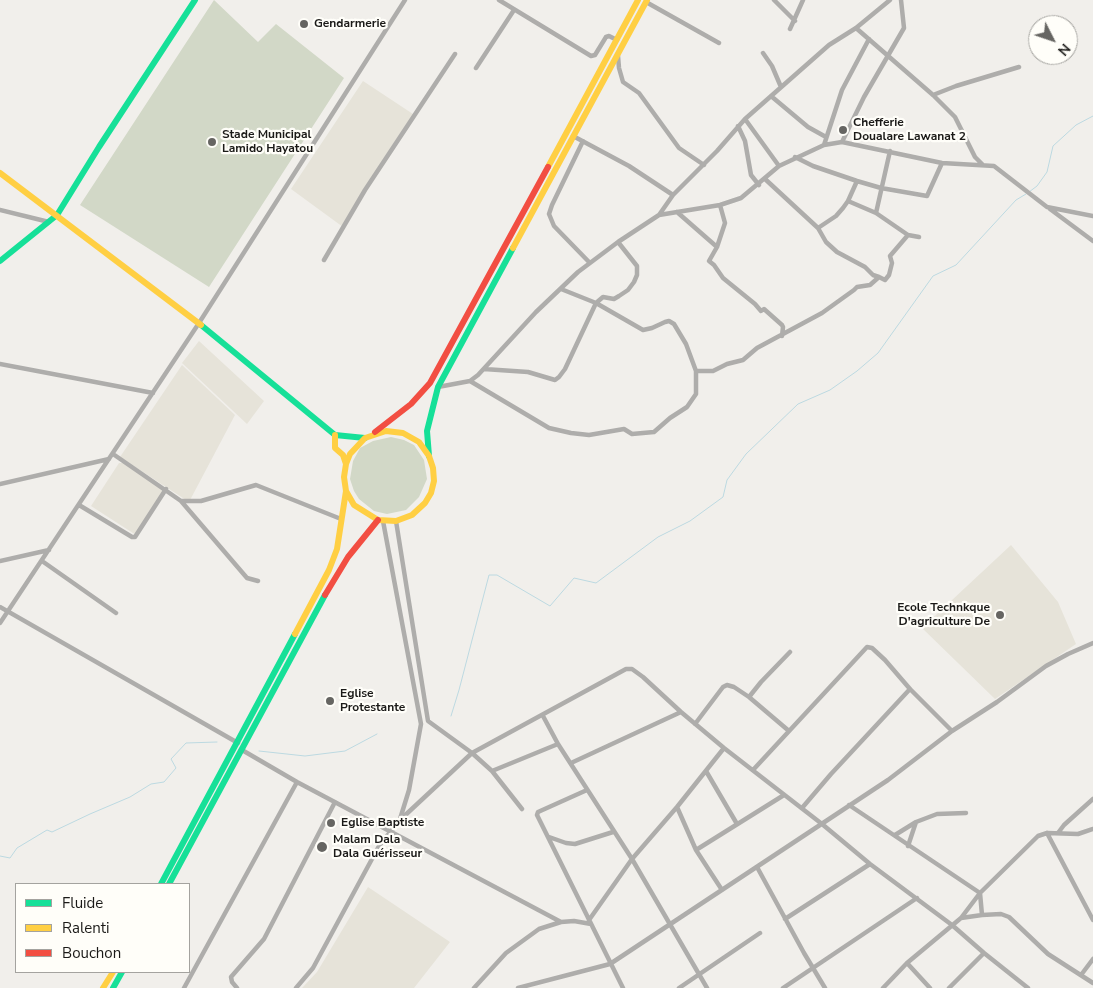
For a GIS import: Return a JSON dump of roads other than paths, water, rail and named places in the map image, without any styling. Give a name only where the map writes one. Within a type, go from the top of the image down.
[{"type":"main road","points":[[0,261],[57,215],[195,0]]},
{"type":"main road","points":[[162,883],[329,570],[337,549],[346,490],[344,477],[350,454],[367,437],[404,411],[430,383],[638,0]]},
{"type":"main road","points":[[346,490],[354,505],[381,521],[396,521],[412,515],[425,503],[431,493],[434,481],[427,431],[438,387],[647,1]]},
{"type":"main road","points":[[0,174],[199,323],[335,435],[367,437],[386,431],[404,434],[419,442],[430,456]]},
{"type":"main road","points":[[335,435],[335,448],[343,455],[346,464]]},
{"type":"main road","points":[[171,883],[336,575],[348,557],[381,521]]},
{"type":"main road","points":[[103,988],[112,973]]},
{"type":"main road","points":[[113,988],[121,973]]},
{"type":"street","points":[[0,623],[199,323],[405,0]]},
{"type":"street","points":[[499,0],[591,56],[595,55],[606,37],[609,36],[617,40]]},
{"type":"street","points":[[774,0],[795,21]]},
{"type":"street","points":[[790,29],[803,0]]},
{"type":"street","points":[[659,216],[673,194],[704,165],[745,119],[830,45],[856,28],[890,0]]},
{"type":"street","points":[[842,142],[887,56],[904,28],[901,0]]},
{"type":"street","points":[[647,1],[719,43]]},
{"type":"street","points":[[476,68],[514,10]]},
{"type":"street","points":[[856,28],[933,95],[955,117],[975,157],[983,165]]},
{"type":"street","points":[[824,144],[842,90],[869,39]]},
{"type":"street","points":[[763,53],[772,66],[780,88]]},
{"type":"street","points":[[324,260],[365,190],[455,54]]},
{"type":"street","points":[[617,55],[618,68],[623,82],[639,93],[678,148],[704,165]]},
{"type":"street","points":[[933,95],[1019,67]]},
{"type":"street","points":[[771,96],[808,127],[826,137]]},
{"type":"street","points":[[745,119],[779,166]]},
{"type":"street","points":[[738,126],[745,141],[751,175],[759,185]]},
{"type":"street","points":[[573,136],[629,166],[673,194]]},
{"type":"street","points":[[583,142],[549,214],[554,226],[589,262]]},
{"type":"street","points":[[438,387],[470,381],[484,370],[536,312],[589,262],[659,216],[720,206],[741,198],[759,185],[779,166],[824,144],[842,142],[942,163],[994,166],[1093,241]]},
{"type":"street","points":[[876,213],[890,151]]},
{"type":"street","points":[[796,157],[812,166],[857,181],[881,188],[927,196],[942,163]]},
{"type":"street","points":[[765,179],[818,228],[826,242],[837,252],[884,280],[887,278],[892,263],[890,256],[908,235]]},
{"type":"street","points":[[818,228],[836,216],[848,201],[857,181]]},
{"type":"street","points":[[848,201],[876,213],[908,235],[919,238]]},
{"type":"street","points":[[720,206],[725,219],[717,247],[709,261],[723,278],[761,311],[764,309],[784,327],[782,336]]},
{"type":"street","points":[[1047,207],[1093,216]]},
{"type":"street","points":[[0,210],[49,222]]},
{"type":"street","points":[[677,212],[717,247]]},
{"type":"street","points":[[484,370],[528,372],[555,380],[560,377],[596,304],[603,297],[614,299],[632,286],[637,274],[637,266],[618,242]]},
{"type":"street","points":[[696,371],[713,371],[727,364],[743,360],[757,348],[822,313],[857,287],[870,285],[879,277]]},
{"type":"street","points":[[470,381],[549,428],[571,433],[589,435],[624,430],[632,434],[654,432],[670,418],[688,407],[696,394],[696,371],[686,344],[674,324],[670,321],[643,330],[596,304],[561,289]]},
{"type":"street","points":[[0,364],[153,393]]},
{"type":"street","points":[[113,454],[181,501],[247,578],[258,581]]},
{"type":"street","points":[[0,484],[109,459]]},
{"type":"street","points":[[181,501],[201,501],[256,485],[341,518]]},
{"type":"street","points":[[79,505],[135,537],[166,489]]},
{"type":"street","points":[[381,521],[420,724],[409,790],[400,820]]},
{"type":"street","points":[[396,521],[428,721],[472,753],[492,771],[522,808]]},
{"type":"street","points":[[0,561],[49,550]]},
{"type":"street","points":[[42,561],[116,613]]},
{"type":"street","points":[[0,607],[238,743]]},
{"type":"street","points":[[518,988],[610,964],[888,780],[952,731],[997,702],[1046,666],[1068,654],[1093,644]]},
{"type":"street","points":[[752,770],[867,647],[872,648],[885,660],[910,689],[952,731]]},
{"type":"street","points":[[749,698],[757,686],[790,652]]},
{"type":"street","points":[[296,988],[313,968],[370,862],[390,831],[400,820],[472,753],[543,716],[626,669],[632,669],[643,676],[681,712],[724,748],[802,808],[870,864],[952,925],[1021,986],[1028,988]]},
{"type":"street","points":[[695,724],[723,687],[727,685],[734,687],[749,698],[789,731]]},
{"type":"street","points":[[802,808],[910,689]]},
{"type":"street","points":[[571,763],[681,712]]},
{"type":"street","points":[[543,716],[558,744],[632,859],[707,988]]},
{"type":"street","points":[[492,771],[558,744]]},
{"type":"street","points":[[590,922],[632,859],[724,748]]},
{"type":"street","points":[[242,750],[297,782],[561,922]]},
{"type":"street","points":[[706,771],[737,824]]},
{"type":"street","points":[[184,988],[297,782]]},
{"type":"street","points":[[587,790],[538,812],[538,818],[623,988]]},
{"type":"street","points":[[696,850],[784,794]]},
{"type":"street","points":[[1058,833],[1064,825],[1093,799]]},
{"type":"street","points":[[237,988],[231,978],[264,939],[335,802]]},
{"type":"street","points":[[849,805],[895,834],[908,846],[980,893]]},
{"type":"street","points":[[677,807],[696,850],[722,890]]},
{"type":"street","points":[[895,834],[916,822],[937,814],[966,814]]},
{"type":"street","points":[[908,846],[916,822]]},
{"type":"street","points":[[883,988],[907,963],[961,918],[980,893],[1032,840],[1047,832],[1078,834],[1092,830]]},
{"type":"street","points":[[549,837],[575,844],[613,832]]},
{"type":"street","points":[[1047,832],[1093,920]]},
{"type":"street","points":[[785,919],[870,864]]},
{"type":"street","points":[[757,867],[825,988]]},
{"type":"street","points":[[980,893],[982,915]]},
{"type":"street","points":[[783,988],[917,898]]},
{"type":"street","points":[[961,918],[1001,914],[1008,916],[1048,954],[1093,983]]},
{"type":"street","points":[[474,988],[506,953],[539,929],[561,922],[590,922]]},
{"type":"street","points":[[678,988],[760,933]]},
{"type":"street","points":[[950,988],[984,953]]},
{"type":"street","points":[[1081,975],[1093,960]]},
{"type":"street","points":[[907,963],[930,988]]},
{"type":"waterway","points":[[1029,192],[1037,186],[1047,172],[1053,146],[1076,125],[1093,116]]},
{"type":"waterway","points":[[451,716],[489,575],[497,575],[550,606],[574,578],[596,583],[658,537],[690,521],[723,497],[727,480],[746,454],[798,404],[830,390],[878,353],[933,276],[956,265],[1016,200],[1026,194]]},
{"type":"waterway","points":[[259,751],[305,756],[345,751],[377,734]]},
{"type":"waterway","points":[[0,856],[10,858],[17,848],[47,830],[52,832],[130,797],[151,784],[164,782],[176,768],[171,759],[186,743],[217,742]]},
{"type":"place","name":"Gendarmerie","points":[[304,24]]},
{"type":"place","name":"Chefferie Doualare Lawanat 2","points":[[843,130]]},
{"type":"place","name":"Stade Municipal Lamido Hayatou","points":[[212,142]]},
{"type":"place","name":"Ecole Technkque D'agriculture De","points":[[1000,615]]},
{"type":"place","name":"Eglise Protestante","points":[[330,701]]},
{"type":"place","name":"Eglise Baptiste","points":[[331,823]]},
{"type":"place","name":"Malam Dala Dala Guérisseur","points":[[322,847]]}]
